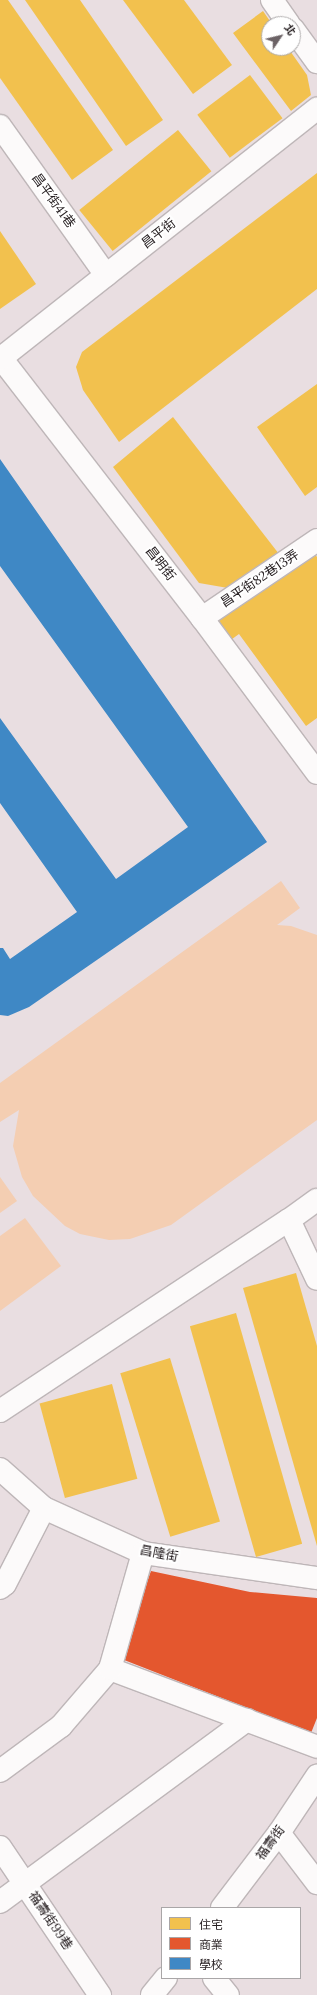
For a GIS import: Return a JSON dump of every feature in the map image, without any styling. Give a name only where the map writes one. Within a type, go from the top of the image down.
[{"type":"street","points":[[272,0],[283,16]]},
{"type":"street","points":[[301,40],[317,62]]},
{"type":"street","name":"昌平街","points":[[0,358],[317,109]]},
{"type":"street","name":"昌平街41巷","points":[[0,126],[106,275]]},
{"type":"street","name":"昌明街","points":[[0,358],[202,618],[317,773]]},
{"type":"street","name":"昌平街82巷13弄","points":[[202,618],[317,540]]},
{"type":"street","points":[[0,1411],[317,1200]]},
{"type":"street","points":[[289,1220],[317,1279]]},
{"type":"street","name":"昌隆街","points":[[0,1469],[44,1508],[143,1552],[317,1578]]},
{"type":"street","points":[[0,1588],[5,1584],[44,1508]]},
{"type":"street","points":[[0,1771],[61,1726],[110,1669],[143,1552]]},
{"type":"street","points":[[110,1669],[317,1747]]},
{"type":"street","points":[[0,1902],[248,1720]]},
{"type":"street","name":"福壽街","points":[[223,1907],[279,1833],[317,1776]]},
{"type":"street","points":[[279,1833],[317,1883]]},
{"type":"street","name":"福壽街99巷","points":[[0,1847],[100,1995]]},
{"type":"street","points":[[152,1995],[165,1979]]},
{"type":"street","points":[[215,1979],[228,1995]]},
{"type":"shaded area","points":[[281,881],[300,908],[277,925],[291,926],[317,935],[317,1120],[171,1225],[130,1239],[109,1240],[80,1234],[65,1226],[33,1196],[22,1177],[13,1146],[19,1110],[0,1122],[0,1083]]},
{"type":"shaded area","points":[[0,1177],[17,1201],[0,1213]]},
{"type":"shaded area","points":[[25,1218],[61,1266],[0,1311],[0,1236]]},
{"type":"building: 住宅","points":[[0,0],[8,0],[113,150],[72,180],[0,78]]},
{"type":"building: 住宅","points":[[25,0],[80,0],[163,120],[126,146]]},
{"type":"building: 住宅","points":[[123,0],[184,0],[232,65],[193,94]]},
{"type":"building: 住宅","points":[[263,11],[266,16],[261,16],[261,56],[294,56],[307,75],[311,95],[291,111],[233,33]]},
{"type":"building: 住宅","points":[[250,75],[282,118],[230,158],[197,115]]},
{"type":"building: 住宅","points":[[178,130],[211,171],[113,251],[79,210]]},
{"type":"building: 住宅","points":[[317,173],[317,289],[119,442],[83,390],[76,367],[82,352]]},
{"type":"building: 住宅","points":[[0,231],[36,284],[0,309]]},
{"type":"building: 住宅","points":[[317,384],[317,487],[305,496],[257,427]]},
{"type":"building: 住宅","points":[[173,417],[279,554],[228,588],[199,583],[113,467]]},
{"type":"building: 住宅","points":[[311,549],[317,557],[317,718],[306,726],[239,634],[228,642],[212,621]]},
{"type":"building: 住宅","points":[[296,1273],[317,1346],[317,1546],[243,1288]]},
{"type":"building: 住宅","points":[[236,1313],[302,1544],[256,1557],[190,1326]]},
{"type":"building: 住宅","points":[[170,1358],[220,1522],[170,1537],[120,1373]]},
{"type":"building: 住宅","points":[[112,1384],[137,1479],[65,1498],[40,1403]]},
{"type":"building: 商業","points":[[151,1571],[250,1592],[317,1598],[317,1718],[311,1733],[119,1658]]},
{"type":"building: 學校","points":[[0,459],[267,842],[29,1007],[8,1016],[0,1015],[0,948],[3,948],[10,959],[77,912],[0,803],[0,718],[116,879],[188,827],[0,566]]}]
